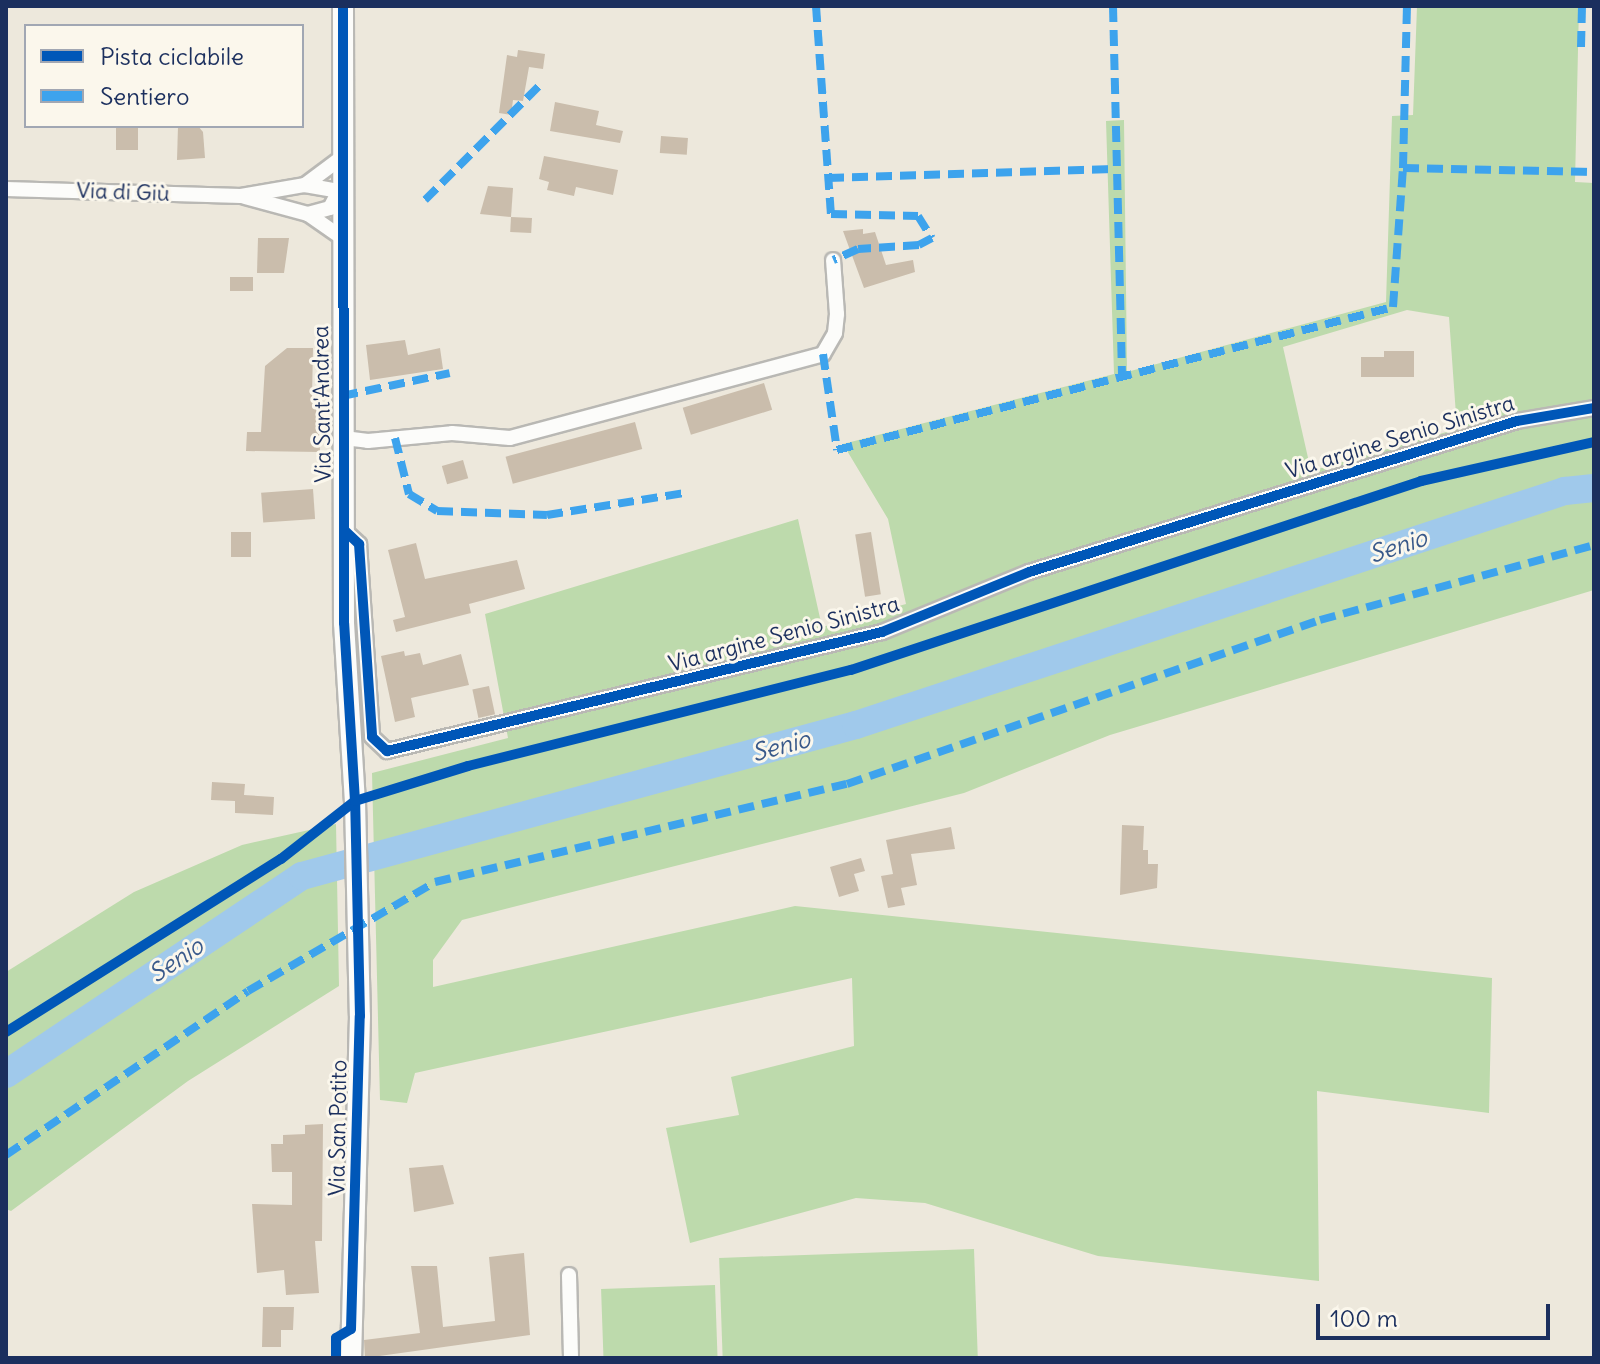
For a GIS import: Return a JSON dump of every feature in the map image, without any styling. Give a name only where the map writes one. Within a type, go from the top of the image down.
[{"type":"street","name":"Via Sant'Andrea","points":[[343,6],[339,191],[344,623],[355,801]]},
{"type":"street","name":"Via di Giù","points":[[305,185],[341,158]]},
{"type":"street","name":"Via di Giù","points":[[6,189],[241,196],[305,185],[339,191]]},
{"type":"street","points":[[308,214],[330,208],[339,191]]},
{"type":"street","name":"Via di Giù","points":[[241,196],[308,214],[340,236]]},
{"type":"street","points":[[344,438],[368,441],[452,433],[510,438],[823,354],[835,333],[837,314],[833,260]]},
{"type":"street","name":"Via argine Senio Sinistra","points":[[344,530],[359,544],[372,737],[387,751],[882,632],[1029,572],[1517,421],[1594,408]]},
{"type":"street","name":"Via San Potito","points":[[351,1358],[360,1016],[355,801]]},
{"type":"street","points":[[569,1275],[571,1358]]},
{"type":"green space","points":[[1417,6],[1579,6],[1575,182],[1594,183],[1594,590],[1110,735],[964,793],[462,920],[433,960],[433,987],[795,906],[1492,978],[1489,1113],[1317,1091],[1319,1281],[1098,1256],[925,1203],[856,1198],[690,1243],[666,1128],[739,1115],[731,1077],[854,1046],[852,978],[415,1073],[407,1103],[380,1100],[372,773],[508,738],[485,614],[798,519],[822,627],[906,604],[888,519],[843,444],[1114,374],[1106,121],[1124,120],[1127,372],[1386,302],[1392,116],[1413,115]],"holes":[[[1407,310],[1449,317],[1457,429],[1311,471],[1283,347]]]},
{"type":"green space","points":[[336,824],[339,986],[188,1081],[11,1211],[6,1209],[6,972],[134,892],[242,845]]},
{"type":"green space","points":[[974,1249],[978,1358],[723,1358],[719,1258]]},
{"type":"green space","points":[[715,1285],[718,1358],[603,1358],[601,1289]]},
{"type":"building","points":[[518,50],[545,54],[543,69],[529,67],[523,101],[513,100],[511,115],[499,113],[507,55],[517,57]]},
{"type":"building","points":[[555,102],[599,111],[596,125],[623,131],[620,143],[550,131]]},
{"type":"building","points":[[116,128],[138,128],[138,150],[116,150]]},
{"type":"building","points":[[178,128],[200,128],[203,132],[205,158],[177,160]]},
{"type":"building","points":[[661,136],[688,138],[687,155],[660,153]]},
{"type":"building","points":[[544,156],[618,170],[613,195],[576,187],[574,196],[547,190],[549,182],[539,179]]},
{"type":"building","points":[[488,186],[513,188],[511,217],[480,214]]},
{"type":"building","points":[[511,217],[532,218],[531,233],[510,232]]},
{"type":"building","points":[[863,229],[863,234],[875,232],[886,265],[913,260],[915,272],[864,288],[843,231]]},
{"type":"building","points":[[258,238],[289,238],[284,273],[257,273]]},
{"type":"building","points":[[230,277],[253,277],[253,291],[230,291]]},
{"type":"building","points":[[405,340],[408,355],[440,348],[443,369],[370,380],[366,345]]},
{"type":"building","points":[[287,348],[313,348],[312,397],[318,397],[320,452],[246,451],[247,432],[261,432],[265,366]]},
{"type":"building","points":[[1384,351],[1414,351],[1414,377],[1361,377],[1361,357],[1384,357]]},
{"type":"building","points":[[764,383],[772,410],[691,435],[683,408]]},
{"type":"building","points":[[635,422],[642,449],[513,484],[506,457]]},
{"type":"building","points":[[463,460],[468,478],[447,484],[442,466]]},
{"type":"building","points":[[313,489],[315,519],[263,523],[261,493]]},
{"type":"building","points":[[231,532],[251,532],[251,557],[231,557]]},
{"type":"building","points":[[871,532],[881,594],[865,597],[855,535]]},
{"type":"building","points":[[416,543],[425,579],[517,560],[525,589],[469,604],[471,613],[396,632],[393,620],[405,617],[388,550]]},
{"type":"building","points":[[404,651],[405,656],[420,653],[423,665],[461,654],[469,685],[411,698],[415,717],[395,722],[381,656]]},
{"type":"building","points":[[489,686],[495,714],[478,718],[472,690]]},
{"type":"building","points":[[212,782],[245,784],[244,795],[274,797],[273,815],[235,813],[235,801],[211,800]]},
{"type":"building","points":[[1122,825],[1144,826],[1143,850],[1148,850],[1148,864],[1158,864],[1157,888],[1120,895]]},
{"type":"building","points":[[951,827],[955,849],[911,854],[917,885],[901,888],[905,905],[888,908],[881,876],[893,874],[886,840]]},
{"type":"building","points":[[861,858],[865,871],[854,874],[859,891],[839,897],[830,867]]},
{"type":"building","points":[[323,1124],[322,1241],[315,1241],[319,1293],[286,1295],[284,1270],[257,1273],[252,1204],[292,1205],[292,1172],[272,1172],[271,1144],[283,1144],[283,1135],[305,1134],[305,1125]]},
{"type":"building","points":[[443,1165],[454,1204],[414,1212],[409,1168]]},
{"type":"building","points":[[524,1253],[530,1335],[365,1358],[364,1340],[420,1333],[411,1266],[437,1266],[443,1327],[495,1321],[489,1257]]},
{"type":"building","points":[[263,1307],[294,1307],[293,1330],[281,1330],[281,1347],[262,1347]]},
{"type":"waterway","name":"Senio","points":[[6,1074],[302,876],[856,725],[1565,491],[1594,488]]},
{"type":"marked path","points":[[816,6],[831,214],[918,216],[932,238],[919,245],[858,249],[833,260]]},
{"type":"marked path","points":[[1113,6],[1122,378]]},
{"type":"marked path","points":[[1403,168],[1407,6]]},
{"type":"marked path","points":[[1581,47],[1582,6]]},
{"type":"marked path","points":[[425,200],[541,84]]},
{"type":"marked path","points":[[823,354],[837,450],[1393,307],[1403,168],[1594,172]]},
{"type":"marked path","points":[[828,178],[1114,169]]},
{"type":"marked path","points":[[342,396],[450,373]]},
{"type":"marked path","points":[[395,438],[409,494],[437,511],[547,515],[685,493]]},
{"type":"marked path","points":[[6,1155],[248,991],[435,882],[847,784],[1320,620],[1594,545]]},
{"type":"cycle path","points":[[336,1358],[336,1338],[351,1329],[360,1016],[355,801],[344,623],[343,6]]},
{"type":"cycle path","points":[[344,530],[359,544],[372,737],[387,751],[882,632],[1029,572],[1517,421],[1594,408]]},
{"type":"cycle path","points":[[6,1032],[281,859],[355,801],[468,766],[851,670],[1421,481],[1594,442]]}]
